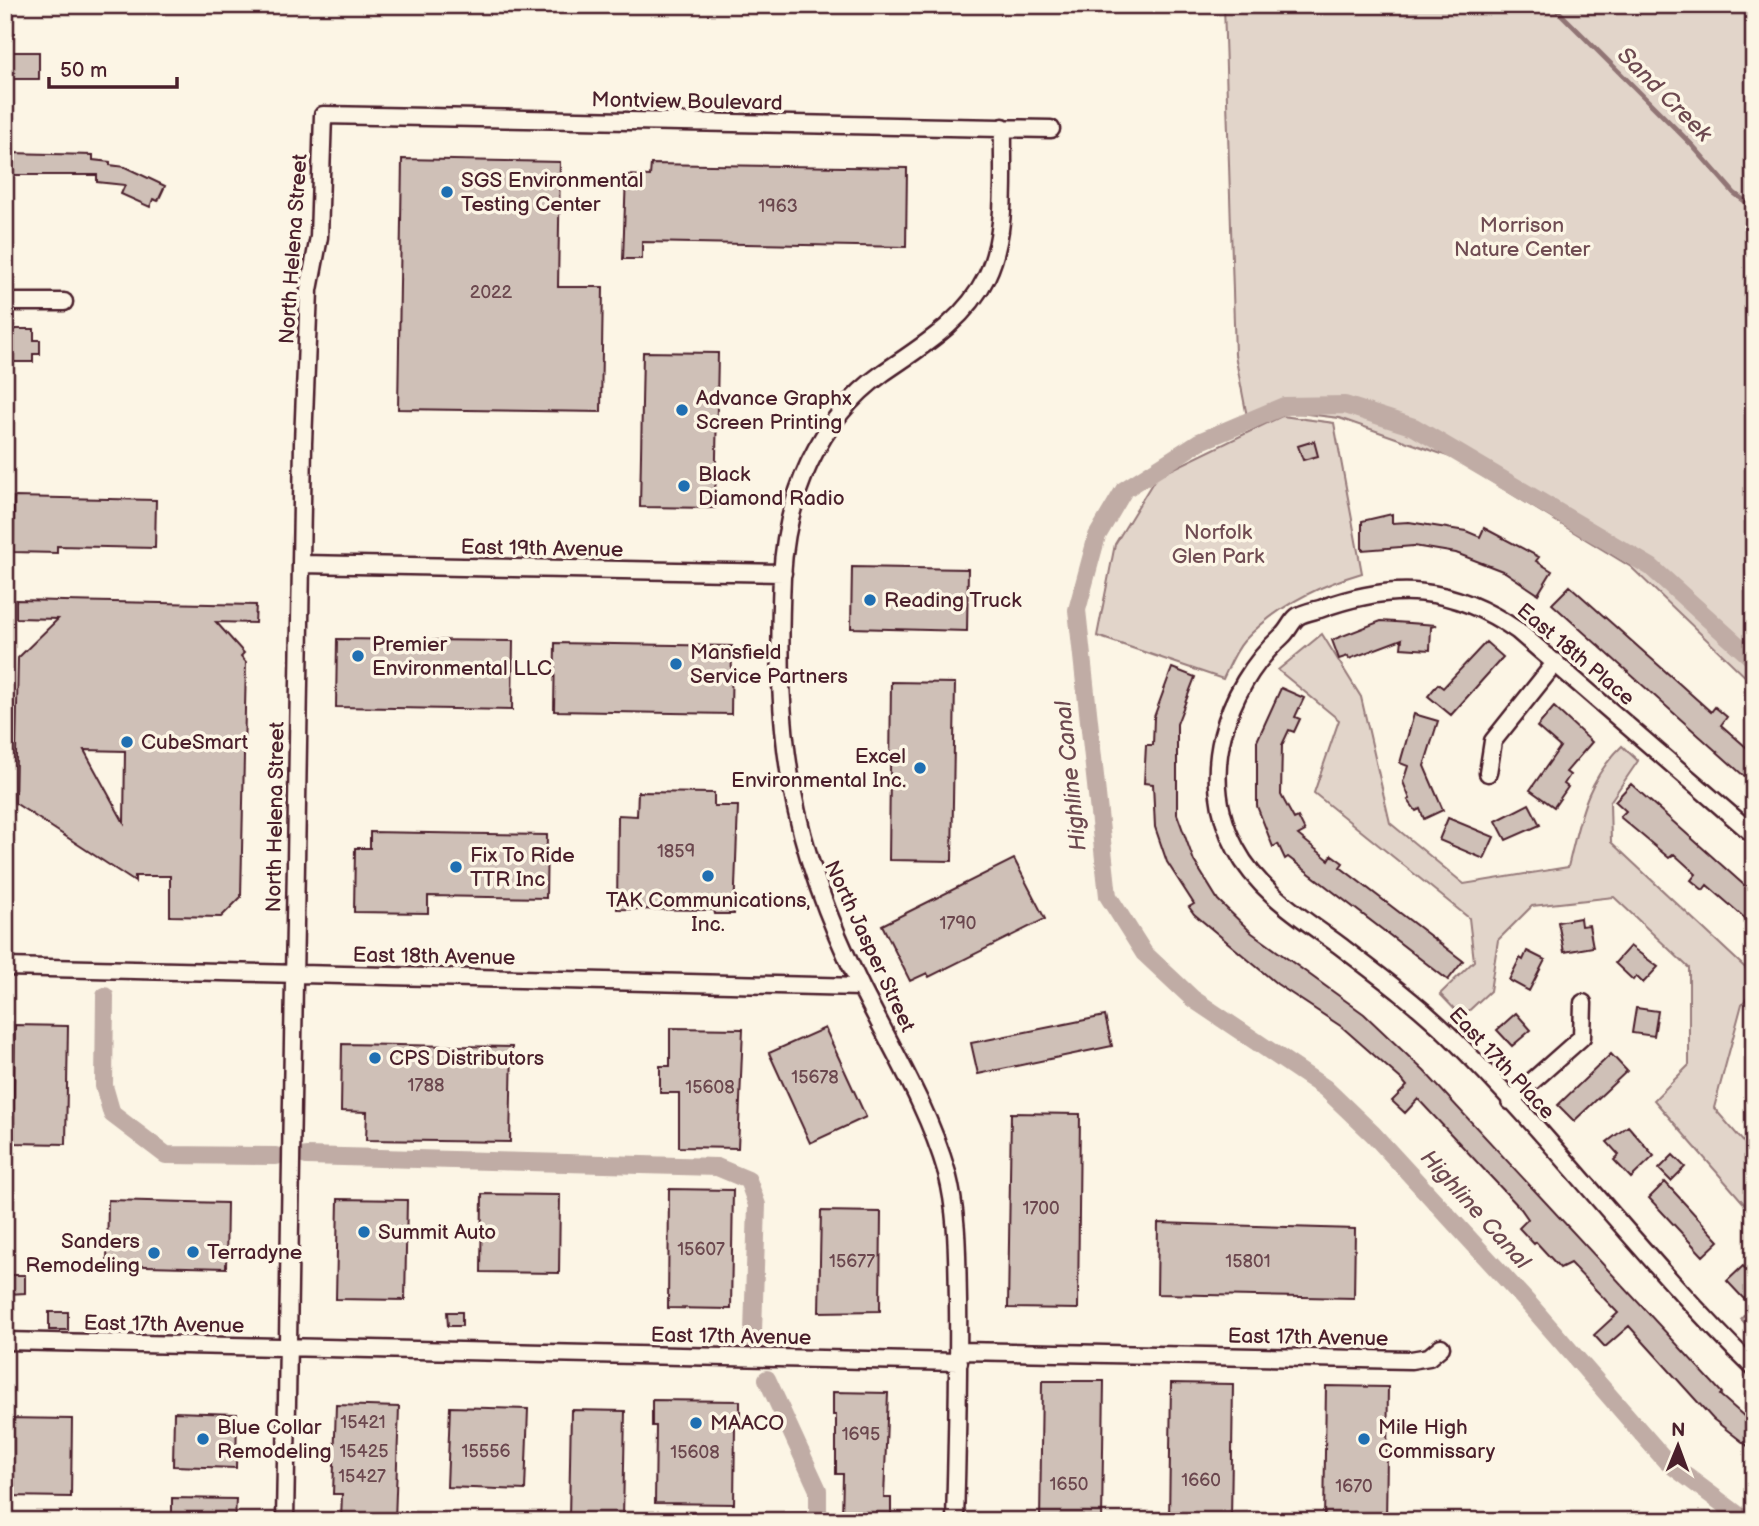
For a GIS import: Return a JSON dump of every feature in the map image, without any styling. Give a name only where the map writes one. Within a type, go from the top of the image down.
[{"type":"street","name":"Montview Boulevard","points":[[323,115],[1051,129]]},
{"type":"street","name":"North Helena Street","points":[[285,1521],[306,351],[309,290],[319,237],[323,115]]},
{"type":"street","name":"North Jasper Street","points":[[955,1521],[959,1356],[957,1228],[947,1175],[939,1145],[913,1087],[861,986],[822,900],[794,809],[785,760],[779,687],[783,573],[792,514],[800,483],[825,432],[850,400],[953,323],[985,280],[995,250],[1001,216],[1003,127]]},
{"type":"street","points":[[5,302],[64,302]]},
{"type":"street","name":"East 19th Avenue","points":[[301,564],[783,573]]},
{"type":"street","name":"East 18th Place","points":[[1297,617],[1372,593],[1440,594],[1497,616],[1556,662],[1754,835]]},
{"type":"street","name":"East 17th Place","points":[[1297,617],[1251,668],[1239,687],[1222,735],[1218,766],[1220,798],[1230,837],[1256,878],[1289,907],[1422,1010],[1510,1101],[1632,1238],[1754,1368]]},
{"type":"street","points":[[1488,773],[1493,741],[1556,662]]},
{"type":"street","name":"East 18th Avenue","points":[[5,967],[861,986]]},
{"type":"street","points":[[1510,1101],[1582,1037],[1583,1003]]},
{"type":"street","name":"East 17th Avenue","points":[[5,1341],[287,1348],[1411,1360],[1429,1357],[1441,1347]]},
{"type":"green space","name":"Morrison Nature Center","points":[[1224,5],[1754,5],[1754,685],[1631,567],[1453,458],[1339,418],[1283,411],[1249,427],[1235,355]]},
{"type":"green space","name":"Norfolk Glen Park","points":[[1282,416],[1334,423],[1362,573],[1314,591],[1270,617],[1241,645],[1223,679],[1097,636],[1115,544],[1156,477]]},
{"type":"green space","points":[[1322,634],[1361,697],[1390,823],[1464,884],[1568,867],[1586,802],[1600,773],[1622,746],[1638,761],[1610,802],[1611,842],[1754,976],[1754,990],[1742,1004],[1714,1108],[1754,1154],[1754,1215],[1654,1100],[1689,1065],[1689,968],[1614,897],[1532,906],[1498,940],[1490,991],[1462,1017],[1440,994],[1474,961],[1469,918],[1314,793],[1339,720],[1278,670]]},
{"type":"green space","points":[[1754,1304],[1754,1333],[1741,1319]]},
{"type":"building","points":[[11,52],[39,52],[39,79],[11,79]]},
{"type":"building","points":[[9,153],[93,155],[93,160],[125,167],[165,186],[158,201],[153,199],[150,207],[121,194],[125,185],[97,182],[97,175],[8,175]]},
{"type":"building","points":[[402,159],[560,162],[558,287],[603,287],[601,412],[398,409]]},
{"type":"building","points":[[651,164],[907,168],[906,247],[642,242],[642,259],[623,259],[626,175],[650,176]]},
{"type":"building","points":[[5,329],[34,329],[34,340],[40,340],[40,354],[33,354],[33,362],[5,362]]},
{"type":"building","points":[[643,352],[718,353],[715,508],[640,507]]},
{"type":"building","points":[[1314,441],[1318,456],[1303,460],[1298,446]]},
{"type":"building","points":[[14,497],[156,500],[155,548],[57,546],[57,553],[13,552]]},
{"type":"building","points":[[1392,514],[1392,523],[1409,522],[1466,531],[1480,537],[1484,528],[1539,557],[1536,561],[1552,571],[1538,594],[1505,572],[1456,553],[1414,546],[1362,550],[1362,521]]},
{"type":"building","points":[[852,567],[968,569],[967,631],[851,628]]},
{"type":"building","points":[[1570,586],[1711,712],[1715,707],[1727,717],[1721,725],[1754,754],[1754,785],[1552,604]]},
{"type":"building","points":[[16,600],[256,605],[255,623],[216,622],[244,653],[241,656],[246,662],[241,897],[221,917],[170,916],[170,876],[135,876],[135,882],[15,803],[18,658],[58,619],[16,618]],"holes":[[[84,750],[125,751],[124,823]]]},
{"type":"building","points":[[1381,621],[1437,625],[1431,627],[1430,650],[1401,648],[1402,639],[1349,659],[1348,656],[1339,659],[1332,640]]},
{"type":"building","points":[[337,639],[513,641],[512,710],[336,707]]},
{"type":"building","points":[[1486,642],[1503,657],[1451,715],[1428,696],[1438,684],[1443,688]]},
{"type":"building","points":[[555,643],[732,646],[731,714],[554,711]]},
{"type":"building","points":[[1172,668],[1195,677],[1177,724],[1177,814],[1194,861],[1218,900],[1252,933],[1364,1014],[1424,1071],[1722,1393],[1720,1395],[1754,1425],[1754,1451],[1713,1419],[1629,1326],[1605,1347],[1594,1335],[1618,1313],[1570,1263],[1560,1268],[1519,1228],[1528,1219],[1521,1209],[1418,1099],[1405,1113],[1392,1101],[1407,1086],[1402,1080],[1342,1027],[1277,984],[1194,914],[1189,907],[1194,904],[1167,862],[1155,827],[1153,784],[1144,783],[1146,745],[1153,745],[1154,717]]},
{"type":"building","points":[[891,682],[955,683],[952,861],[889,860]]},
{"type":"building","points":[[1281,688],[1304,698],[1295,717],[1300,719],[1294,732],[1289,730],[1282,745],[1281,795],[1294,819],[1298,817],[1305,831],[1298,835],[1329,860],[1332,855],[1343,863],[1340,867],[1463,961],[1448,980],[1288,857],[1285,859],[1278,844],[1273,847],[1257,806],[1257,741]]},
{"type":"building","points":[[1554,707],[1592,742],[1566,772],[1570,775],[1564,784],[1568,787],[1554,807],[1530,790],[1560,747],[1537,727]]},
{"type":"building","points":[[1414,714],[1438,721],[1424,766],[1443,810],[1424,819],[1420,809],[1416,811],[1408,800],[1410,799],[1403,782],[1408,766],[1400,763]]},
{"type":"building","points":[[1631,784],[1754,894],[1754,913],[1747,920],[1707,885],[1703,890],[1691,880],[1696,874],[1674,854],[1669,858],[1620,817],[1626,811],[1615,801]]},
{"type":"building","points":[[638,792],[714,793],[714,806],[738,806],[734,914],[715,914],[714,910],[617,909],[618,815],[637,816]]},
{"type":"building","points":[[1529,804],[1540,825],[1506,840],[1496,821]]},
{"type":"building","points":[[1448,818],[1494,837],[1484,859],[1439,840]]},
{"type":"building","points":[[370,832],[547,835],[546,898],[428,896],[428,913],[354,912],[355,848],[370,848]]},
{"type":"building","points":[[1014,859],[1045,919],[929,977],[927,973],[910,981],[882,925]]},
{"type":"building","points":[[1580,918],[1581,926],[1589,925],[1593,947],[1564,952],[1558,922]]},
{"type":"building","points":[[1630,946],[1658,967],[1643,983],[1636,976],[1633,980],[1615,963]]},
{"type":"building","points":[[1527,951],[1545,960],[1529,991],[1509,980],[1520,958],[1523,960]]},
{"type":"building","points":[[1636,1008],[1658,1011],[1654,1036],[1632,1033]]},
{"type":"building","points":[[1516,1013],[1531,1030],[1512,1046],[1497,1030]]},
{"type":"building","points":[[1105,1016],[1112,1046],[978,1074],[971,1043]]},
{"type":"building","points":[[15,1025],[68,1026],[66,1144],[13,1143]]},
{"type":"building","points":[[670,1028],[743,1029],[738,1148],[679,1147],[679,1093],[660,1093],[660,1066],[670,1066]]},
{"type":"building","points":[[825,1028],[866,1117],[810,1143],[769,1053]]},
{"type":"building","points":[[342,1044],[512,1047],[510,1142],[366,1140],[367,1112],[341,1111]]},
{"type":"building","points":[[1611,1054],[1627,1071],[1574,1121],[1558,1105]]},
{"type":"building","points":[[1011,1113],[1080,1114],[1078,1309],[1008,1308]]},
{"type":"building","points":[[1628,1126],[1654,1156],[1631,1178],[1614,1160],[1619,1155],[1607,1142]]},
{"type":"building","points":[[1673,1155],[1685,1167],[1671,1181],[1659,1169]]},
{"type":"building","points":[[1665,1182],[1719,1241],[1703,1256],[1649,1198]]},
{"type":"building","points":[[669,1189],[733,1190],[731,1309],[668,1308]]},
{"type":"building","points":[[482,1194],[560,1195],[559,1273],[481,1272]]},
{"type":"building","points":[[338,1199],[407,1200],[405,1300],[336,1299]]},
{"type":"building","points":[[108,1200],[227,1203],[226,1268],[107,1265]]},
{"type":"building","points":[[821,1211],[881,1212],[880,1311],[819,1312]]},
{"type":"building","points":[[1158,1223],[1355,1229],[1354,1298],[1157,1294]]},
{"type":"building","points":[[1743,1266],[1754,1278],[1754,1290],[1744,1299],[1727,1281]]},
{"type":"building","points":[[9,1275],[25,1275],[25,1293],[9,1294]]},
{"type":"building","points":[[49,1312],[68,1312],[68,1330],[49,1330]]},
{"type":"building","points":[[447,1312],[462,1312],[462,1326],[448,1326]]},
{"type":"building","points":[[1042,1381],[1104,1381],[1102,1521],[1040,1521]]},
{"type":"building","points":[[1171,1383],[1233,1384],[1231,1521],[1169,1521]]},
{"type":"building","points":[[1326,1386],[1388,1387],[1386,1521],[1324,1521]]},
{"type":"building","points":[[833,1392],[888,1393],[884,1498],[891,1498],[891,1521],[842,1521],[843,1474],[836,1474],[836,1415],[833,1415]]},
{"type":"building","points":[[652,1400],[740,1401],[740,1426],[735,1426],[734,1504],[655,1503],[656,1426],[652,1426]]},
{"type":"building","points":[[336,1405],[399,1407],[395,1521],[341,1521],[342,1494],[333,1494]]},
{"type":"building","points":[[450,1407],[528,1409],[525,1490],[447,1487]]},
{"type":"building","points":[[571,1410],[625,1411],[623,1520],[569,1519]]},
{"type":"building","points":[[174,1412],[237,1414],[236,1468],[173,1466]]},
{"type":"building","points":[[5,1418],[72,1419],[71,1497],[5,1496]]},
{"type":"building","points":[[172,1498],[236,1499],[235,1521],[172,1521]]},
{"type":"waterway","name":"Sand Creek","points":[[1552,5],[1692,145],[1734,193],[1754,208]]},
{"type":"waterway","name":"Highline Canal","points":[[1746,1521],[1666,1461],[1529,1304],[1373,1134],[1325,1088],[1193,999],[1144,953],[1108,896],[1077,610],[1097,536],[1124,490],[1199,442],[1284,406],[1345,405],[1414,427],[1651,567],[1754,660]]},
{"type":"waterway","points":[[105,996],[104,1086],[112,1114],[166,1155],[276,1156]]},
{"type":"waterway","points":[[306,1156],[717,1167],[748,1180],[757,1205],[753,1332],[756,1344]]},
{"type":"waterway","points":[[767,1379],[818,1490],[818,1521]]},
{"type":"place","name":"SGS Environmental Testing Center","points":[[447,192]]},
{"type":"place","name":"Advance Graphx Screen Printing","points":[[682,410]]},
{"type":"place","name":"Black Diamond Radio","points":[[684,486]]},
{"type":"place","name":"Reading Truck","points":[[870,600]]},
{"type":"place","name":"Premier Environmental LLC","points":[[358,656]]},
{"type":"place","name":"Mansfield Service Partners","points":[[676,664]]},
{"type":"place","name":"CubeSmart","points":[[127,742]]},
{"type":"place","name":"Excel Environmental Inc.","points":[[920,768]]},
{"type":"place","name":"Fix To Ride TTR Inc","points":[[456,867]]},
{"type":"place","name":"TAK Communications, Inc.","points":[[708,876]]},
{"type":"place","name":"CPS Distributors","points":[[375,1058]]},
{"type":"place","name":"Summit Auto","points":[[364,1232]]},
{"type":"place","name":"Terradyne","points":[[193,1252]]},
{"type":"place","name":"Sanders Remodeling","points":[[154,1253]]},
{"type":"place","name":"MAACO","points":[[696,1423]]},
{"type":"place","name":"Blue Collar Remodeling","points":[[203,1439]]},
{"type":"place","name":"Mile High Commissary","points":[[1364,1439]]}]
